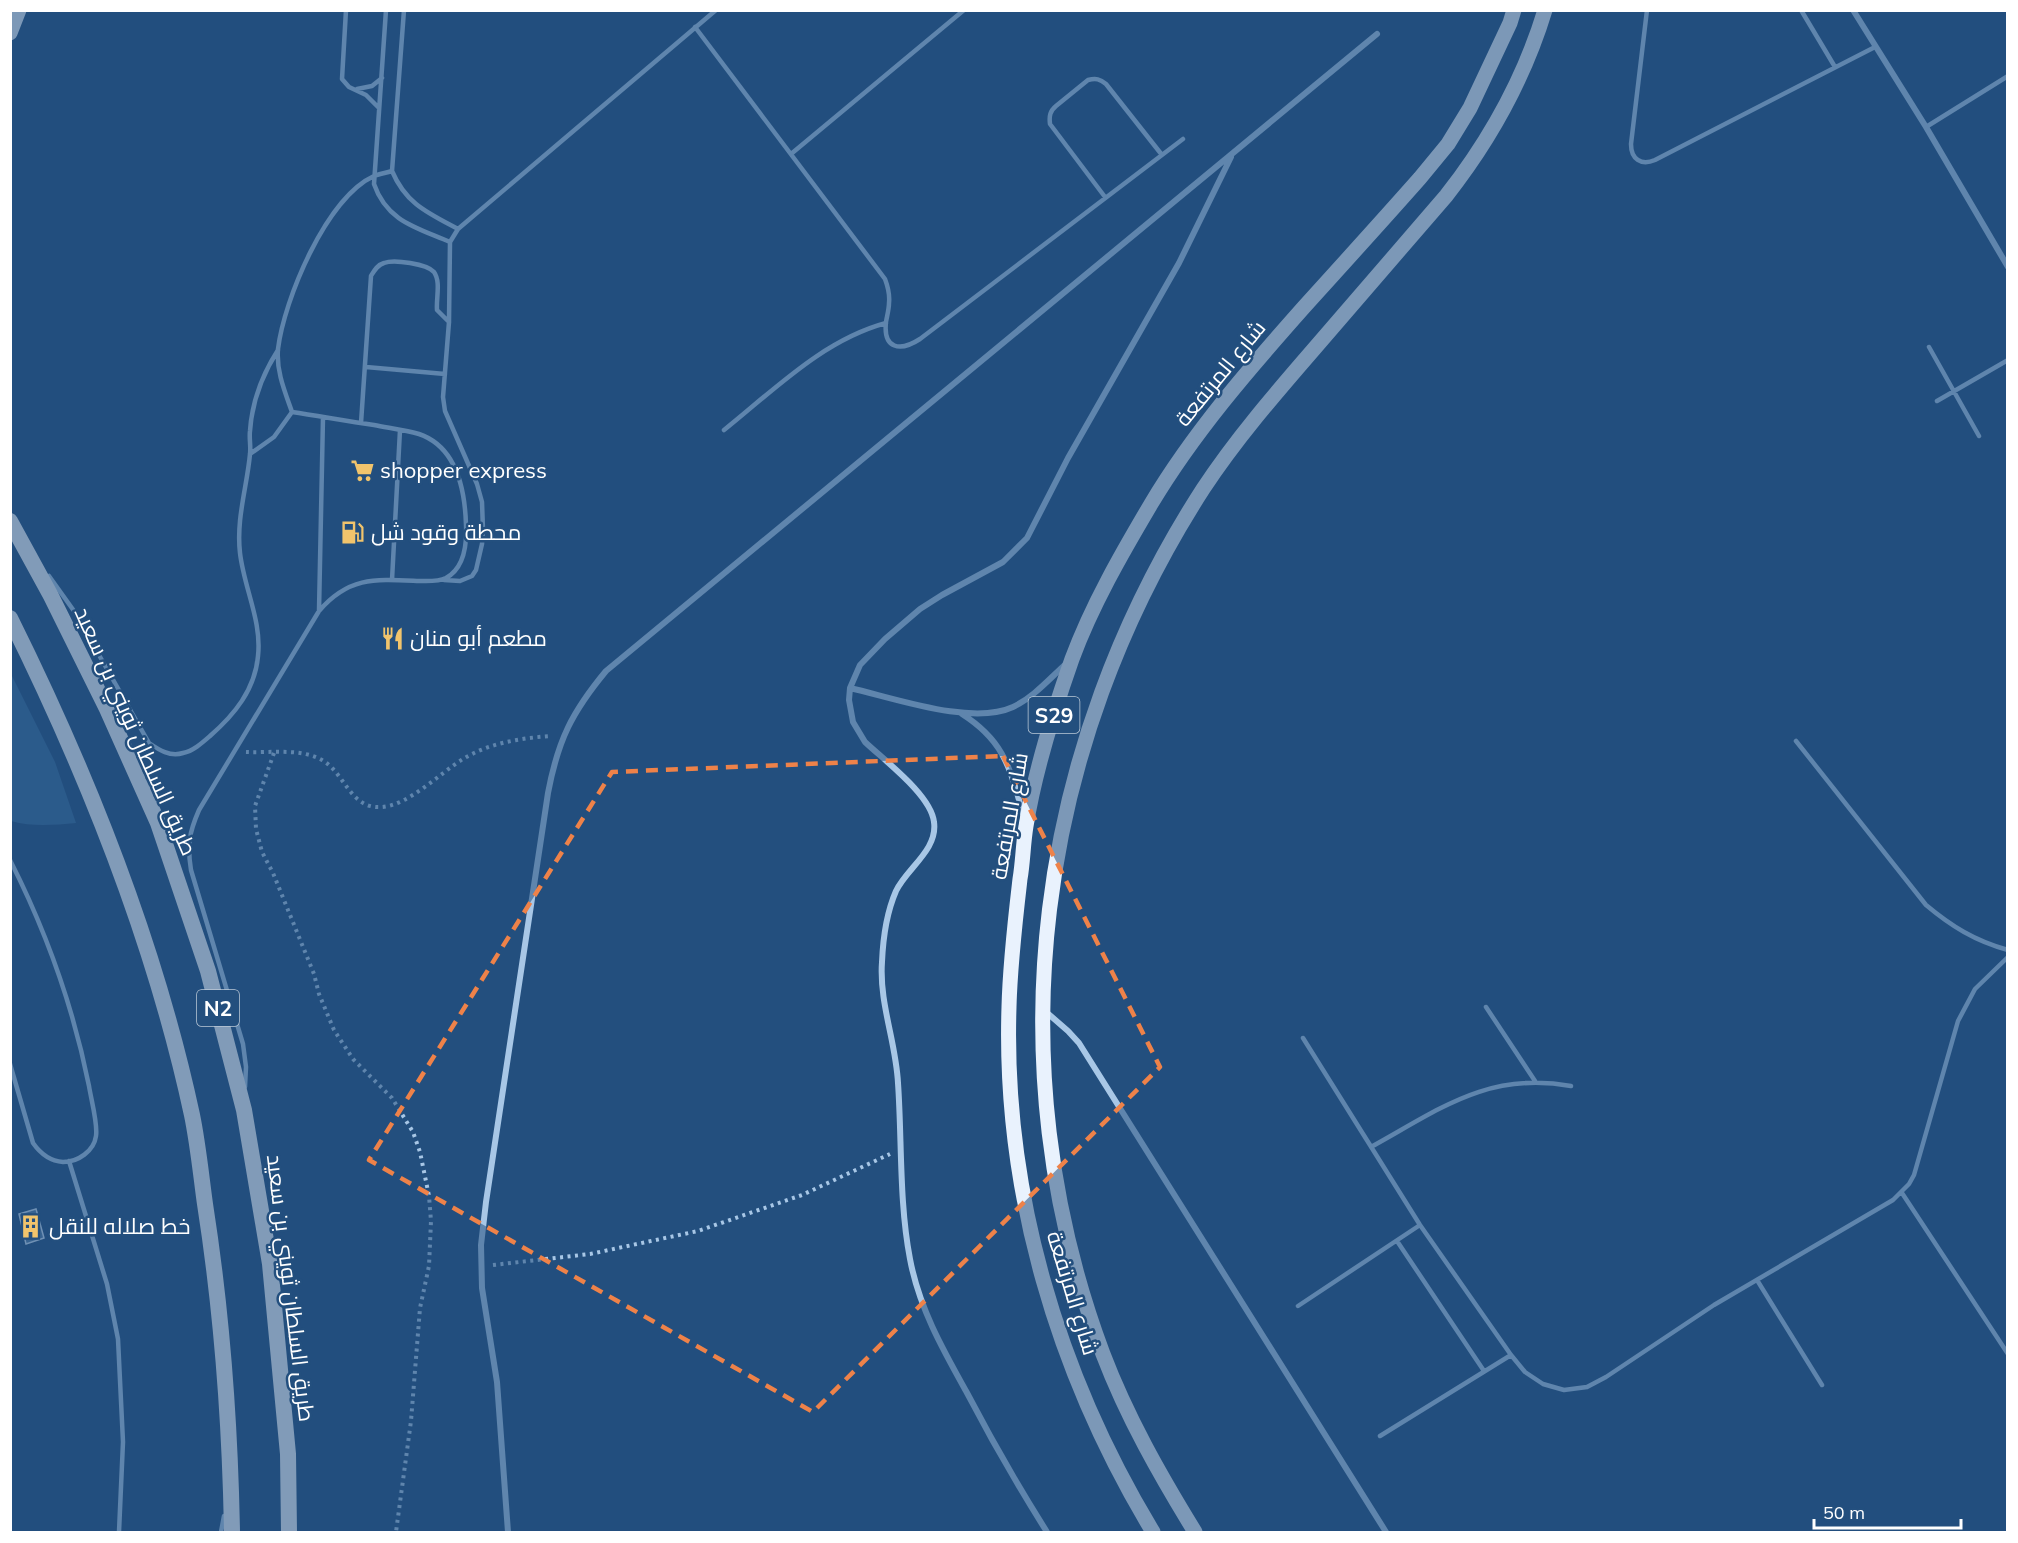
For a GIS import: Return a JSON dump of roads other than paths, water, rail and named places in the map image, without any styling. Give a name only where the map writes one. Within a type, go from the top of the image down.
[{"type":"highway","name":"طريق السلطان ثويني بن سعيد","points":[[10,521],[107,709],[158,823],[208,971],[244,1110],[270,1264],[288,1454],[289,1533]]},
{"type":"highway","name":"N2","points":[[10,618],[64,729],[117,862],[171,1032],[192,1116],[212,1250],[225,1366],[232,1533]]},
{"type":"main road","points":[[10,33],[19,10]]},
{"type":"main road","name":"شارع المرتفعة","points":[[1153,1533],[1097,1430],[1070,1363],[1047,1295],[1030,1225],[1017,1154],[1010,1082],[1009,1010],[1012,939],[1026,826],[1046,739],[1073,656],[1120,558],[1153,501],[1189,446],[1242,378],[1448,144],[1470,108],[1514,10]]},
{"type":"main road","name":"شارع المرتفعة","points":[[1195,1533],[1147,1451],[1104,1356],[1081,1287],[1060,1206],[1051,1154],[1043,1060],[1042,1008],[1049,909],[1066,808],[1078,759],[1119,647],[1144,592],[1173,539],[1237,440],[1469,168],[1507,105],[1536,38],[1545,10]]},
{"type":"street","points":[[1853,10],[1926,127],[2007,267]]},
{"type":"street","points":[[508,1533],[501,1421],[497,1382],[484,1309],[481,1266],[486,1202],[554,761],[563,735],[584,698],[606,671],[1377,34]]},
{"type":"street","points":[[1047,1533],[934,1333],[923,1309],[916,1285],[907,1242],[897,1072],[883,989],[883,944],[886,922],[897,890],[905,875],[929,848],[935,826],[933,815],[926,801],[865,742],[858,732],[850,711],[850,688],[860,665],[902,623],[942,595],[1003,562],[1027,538],[1068,458],[1179,263],[1232,154]]},
{"type":"street","points":[[850,688],[961,714],[995,712],[1012,707],[1029,697],[1073,656]]},
{"type":"street","points":[[961,714],[983,729],[999,747],[1012,775],[1026,826]]},
{"type":"street","points":[[1042,1008],[1079,1044],[1386,1533]]},
{"type":"lane","points":[[346,10],[341,74],[345,84],[366,94],[380,109]]},
{"type":"lane","points":[[386,10],[374,176],[378,197],[396,217],[450,242]]},
{"type":"lane","points":[[404,10],[392,171],[396,182],[420,209],[458,229]]},
{"type":"lane","points":[[244,1110],[246,1067],[243,1044],[191,870],[188,849],[190,829],[199,810],[319,611],[336,594],[356,583],[392,580],[459,581],[472,576],[478,561],[483,530],[482,502],[477,484],[445,411],[443,397],[449,322],[450,242],[458,229],[716,10]]},
{"type":"lane","points":[[791,154],[964,10]]},
{"type":"lane","points":[[1647,10],[1631,144],[1631,151],[1641,162],[1648,163],[1655,160],[1875,47]]},
{"type":"lane","points":[[1802,10],[1835,66]]},
{"type":"lane","points":[[695,27],[885,279],[890,304],[886,336],[890,343],[897,347],[906,347],[914,343],[1183,139]]},
{"type":"lane","points":[[1926,127],[2007,76]]},
{"type":"lane","points":[[355,88],[372,86],[382,78]]},
{"type":"lane","points":[[1105,197],[1050,124],[1051,110],[1088,80],[1095,78],[1106,84],[1162,154]]},
{"type":"lane","points":[[292,412],[282,381],[278,350],[286,313],[293,294],[320,232],[348,197],[374,176],[392,171]]},
{"type":"lane","points":[[361,423],[371,276],[376,268],[384,263],[393,262],[423,265],[430,268],[438,280],[437,310],[449,322]]},
{"type":"lane","points":[[724,430],[834,344],[851,335],[886,323]]},
{"type":"lane","points":[[1929,347],[1979,435]]},
{"type":"lane","points":[[22,541],[74,611],[149,743],[164,753],[182,754],[198,746],[222,726],[239,706],[252,683],[258,657],[258,631],[244,579],[239,525],[250,454],[250,432],[255,399],[266,369],[278,350]]},
{"type":"lane","points":[[1937,401],[2007,360]]},
{"type":"lane","points":[[366,367],[445,374]]},
{"type":"lane","points":[[292,412],[420,435],[433,441],[444,450],[458,475],[466,511],[466,530],[462,561],[454,573],[443,580]]},
{"type":"lane","points":[[250,454],[274,437],[292,412]]},
{"type":"lane","points":[[319,611],[323,417]]},
{"type":"lane","points":[[392,580],[399,430]]},
{"type":"lane","points":[[1796,741],[1926,905],[1966,935],[2007,950]]},
{"type":"lane","points":[[10,860],[58,970],[82,1050],[97,1134],[90,1149],[84,1155],[60,1162],[44,1156],[33,1143],[10,1064]]},
{"type":"lane","points":[[1303,1038],[1420,1225],[1511,1355],[1525,1371],[1543,1384],[1564,1390],[1587,1387],[1606,1377],[1714,1305],[1902,1193],[1914,1175],[1958,1021],[1975,989],[2007,957]]},
{"type":"lane","points":[[1486,1007],[1535,1081]]},
{"type":"lane","points":[[1371,1147],[1467,1095],[1499,1085],[1535,1081],[1571,1086]]},
{"type":"lane","points":[[69,1161],[107,1284],[118,1339],[123,1442],[119,1533]]},
{"type":"lane","points":[[1902,1193],[2007,1353]]},
{"type":"lane","points":[[1298,1306],[1420,1225]]},
{"type":"lane","points":[[1397,1241],[1484,1371]]},
{"type":"lane","points":[[1757,1280],[1822,1385]]},
{"type":"lane","points":[[1380,1436],[1511,1355]]},
{"type":"lane","points":[[221,1533],[231,1478]]},
{"type":"place","name":"shopper express","points":[[362,470]]},
{"type":"place","name":"محطة وقود شل","points":[[353,532]]},
{"type":"place","name":"مطعم أبو منان","points":[[392,638]]},
{"type":"place","name":"خط صلاله للنقل","points":[[31,1226]]}]
